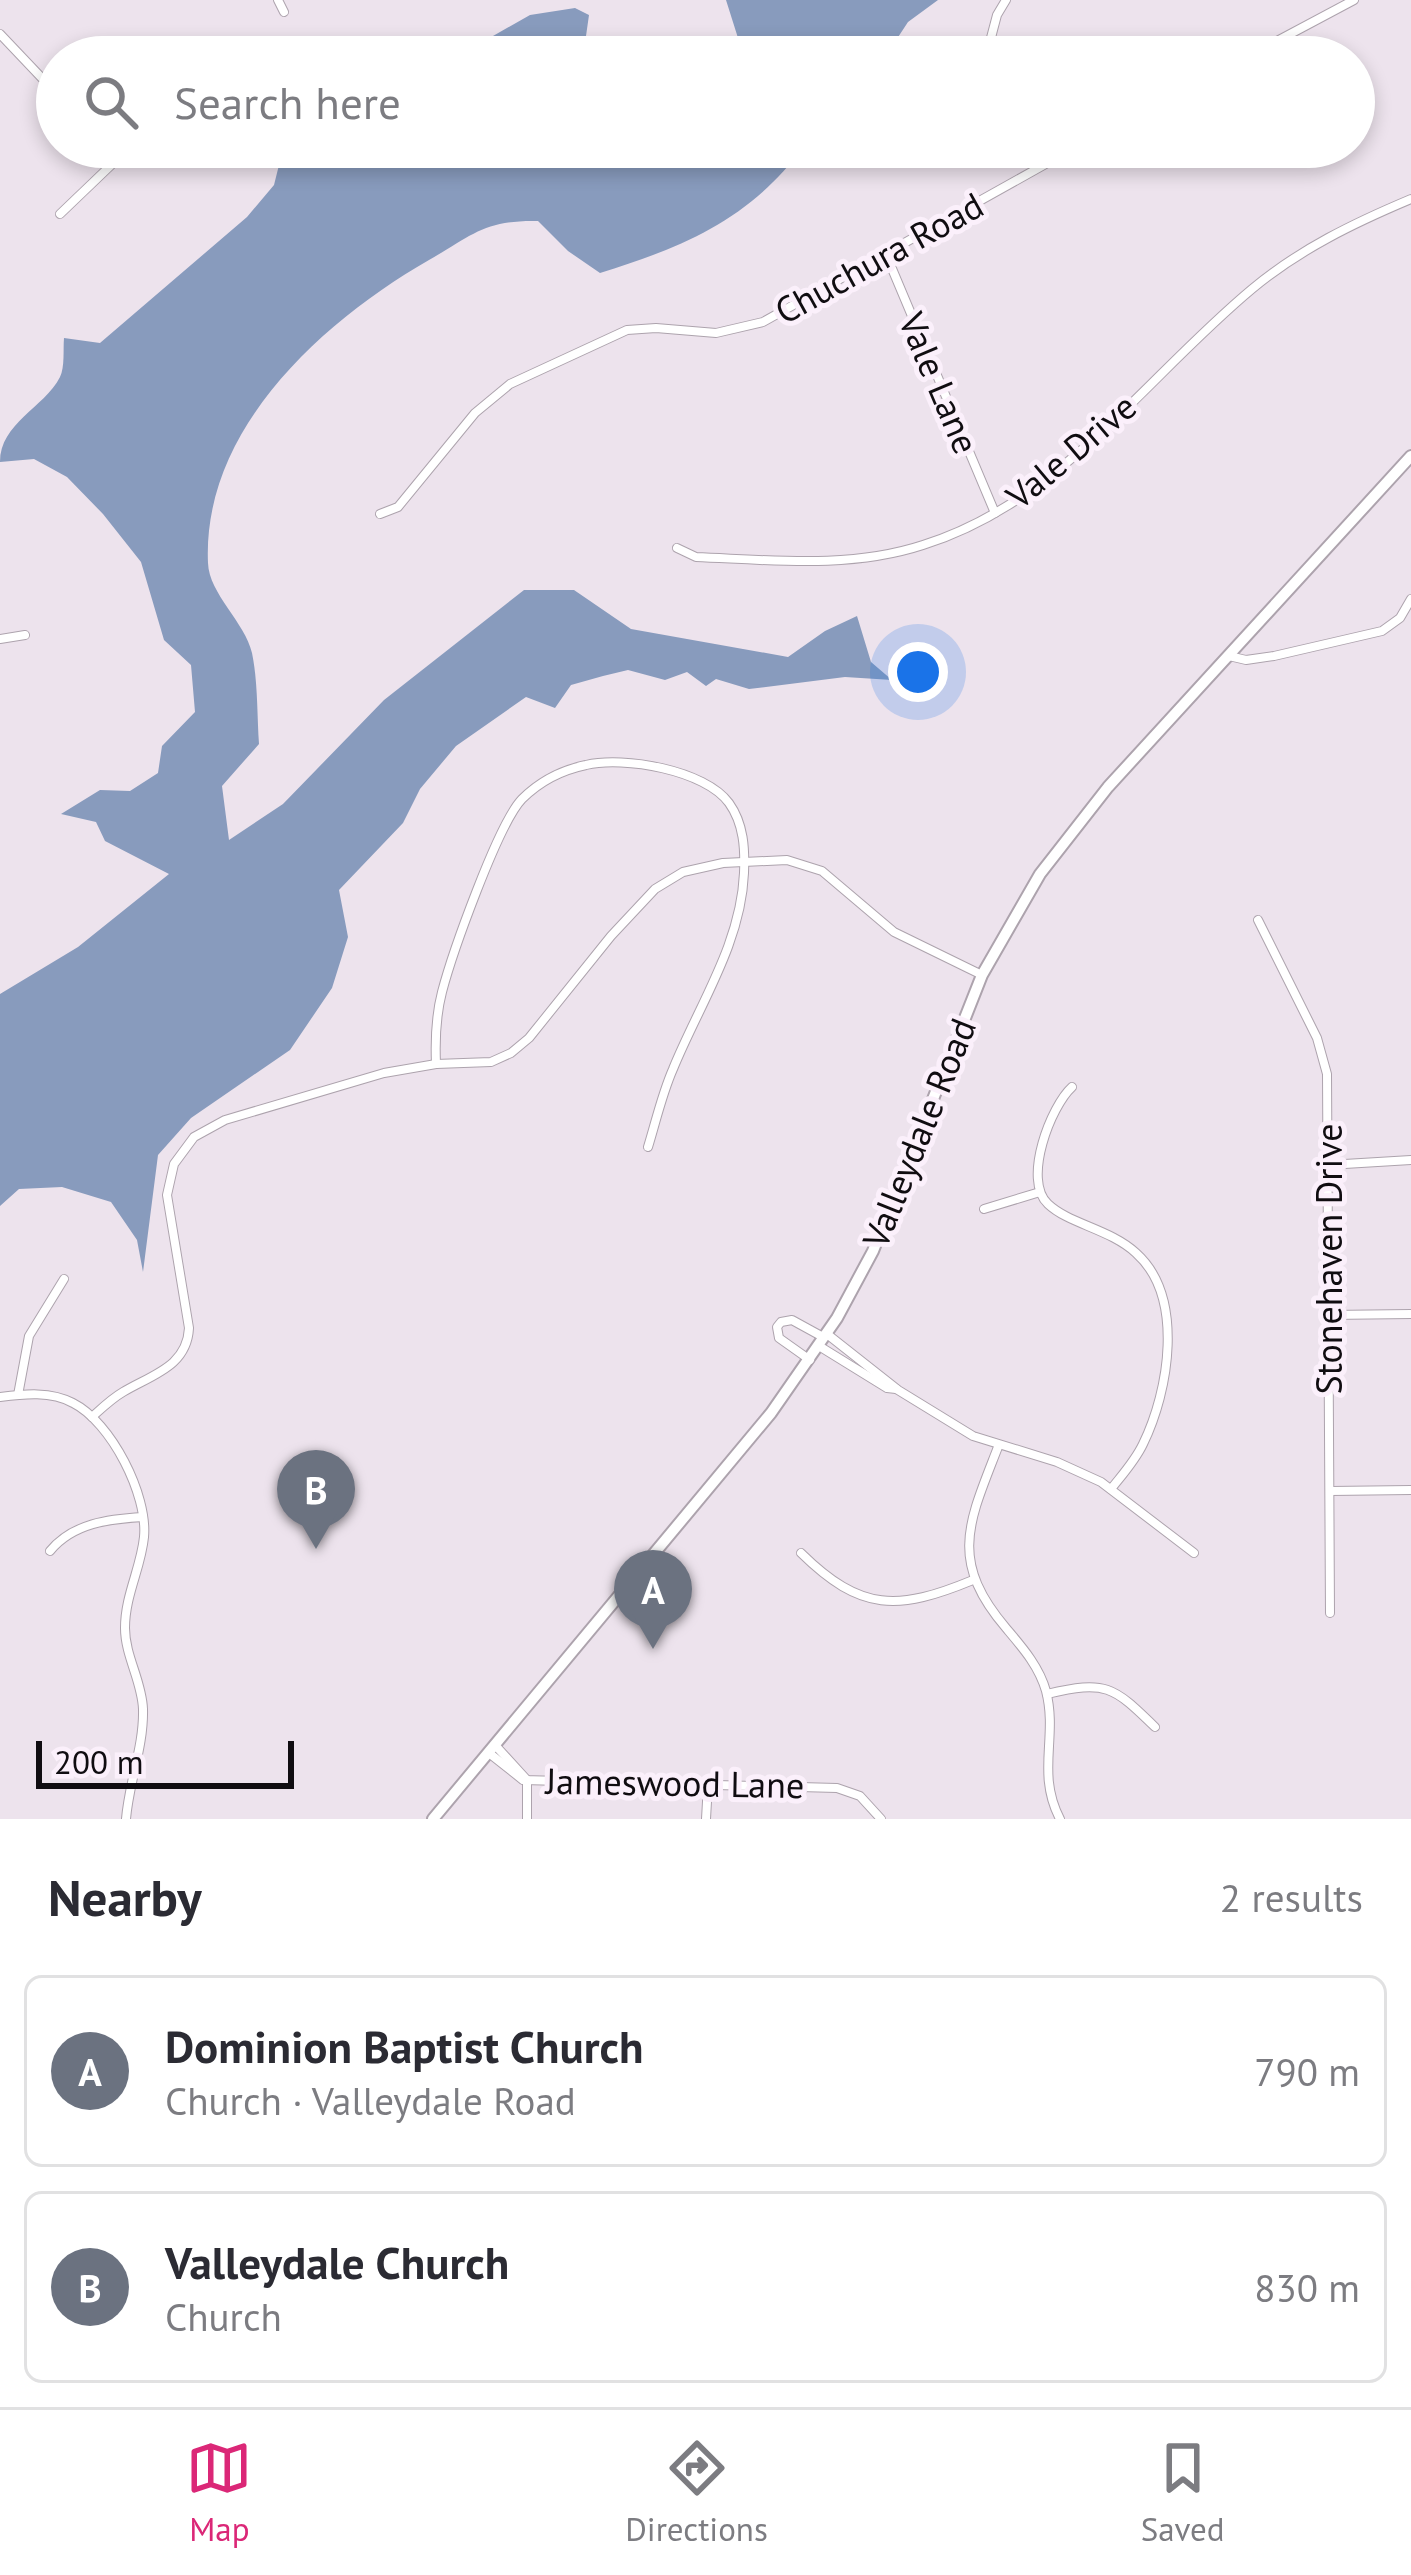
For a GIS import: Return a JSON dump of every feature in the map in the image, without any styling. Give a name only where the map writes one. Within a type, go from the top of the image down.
[{"type":"main road","name":"Valleydale Road","points":[[433,1819],[771,1413],[824,1339],[895,1202],[982,975],[1023,899],[1067,836],[1411,456]]},
{"type":"street","points":[[278,0],[284,12]]},
{"type":"street","points":[[991,36],[1006,0]]},
{"type":"street","points":[[1286,36],[1354,0]]},
{"type":"street","points":[[0,34],[36,72]]},
{"type":"street","points":[[60,214],[108,168]]},
{"type":"street","name":"Chuchura Road","points":[[380,514],[398,507],[475,413],[510,384],[627,330],[716,333],[764,322],[1038,168]]},
{"type":"street","name":"Vale Drive","points":[[677,548],[696,557],[854,559],[923,545],[995,513],[1033,491],[1074,457],[1257,284],[1311,247],[1411,199]]},
{"type":"street","name":"Vale Lane","points":[[885,252],[995,513]]},
{"type":"street","points":[[1229,656],[1246,660],[1274,656],[1382,631],[1400,618],[1411,599]]},
{"type":"street","points":[[0,640],[25,635]]},
{"type":"street","points":[[436,1064],[442,992],[484,876],[518,804],[550,778],[597,763],[665,770],[702,780],[733,808],[743,837],[737,923],[672,1069],[648,1147]]},
{"type":"street","points":[[92,1417],[120,1393],[169,1367],[189,1337],[167,1206],[170,1173],[187,1144],[225,1120],[384,1073],[436,1064],[480,1064],[511,1053],[656,889],[683,872],[744,861],[787,860],[822,871],[894,932],[982,975]]},
{"type":"street","name":"Stonehaven Drive","points":[[1258,920],[1324,1058],[1330,1613]]},
{"type":"street","points":[[1072,1087],[1040,1154],[1035,1172],[1040,1192],[1048,1205],[1113,1235],[1138,1254],[1152,1272],[1166,1305],[1168,1337],[1153,1418],[1139,1452],[1111,1490]]},
{"type":"street","points":[[1328,1165],[1411,1160]]},
{"type":"street","points":[[984,1209],[1040,1192]]},
{"type":"street","points":[[18,1394],[29,1336],[64,1279]]},
{"type":"street","points":[[1330,1315],[1411,1314]]},
{"type":"street","points":[[810,1360],[778,1338],[781,1322],[792,1319],[973,1436],[1057,1462],[1111,1490],[1194,1553]]},
{"type":"street","points":[[0,1397],[61,1398],[92,1417],[140,1490],[144,1540],[126,1612],[126,1640],[143,1709],[126,1819]]},
{"type":"street","points":[[998,1447],[970,1528],[973,1580],[1033,1662],[1047,1694],[1047,1784],[1060,1819]]},
{"type":"street","points":[[1330,1491],[1411,1490]]},
{"type":"street","points":[[50,1551],[96,1522],[143,1517]]},
{"type":"street","points":[[801,1553],[841,1588],[877,1602],[922,1600],[973,1580]]},
{"type":"street","points":[[1047,1694],[1092,1685],[1113,1690],[1155,1727]]},
{"type":"street","name":"Jameswood Lane","points":[[492,1749],[518,1778],[527,1780],[837,1788],[860,1796],[881,1819]]},
{"type":"street","points":[[526,1819],[527,1780]]},
{"type":"street","points":[[706,1819],[708,1784]]},
{"type":"water","points":[[726,0],[938,0],[908,22],[899,36],[737,36]]},
{"type":"water","points":[[575,8],[589,15],[586,36],[493,36],[530,15]]},
{"type":"water","points":[[278,168],[786,168],[761,194],[712,228],[600,273],[568,251],[538,221],[481,230],[349,314],[276,384],[247,424],[225,468],[211,514],[210,574],[248,642],[257,698],[259,744],[222,786],[229,840],[283,804],[384,700],[524,590],[574,590],[631,629],[788,657],[857,616],[871,662],[892,680],[845,677],[749,689],[716,679],[706,686],[687,672],[665,680],[628,670],[571,685],[555,708],[526,697],[456,746],[420,789],[403,823],[339,890],[348,937],[332,988],[290,1050],[191,1118],[158,1155],[143,1272],[137,1240],[111,1202],[62,1187],[19,1189],[0,1206],[0,994],[78,947],[169,874],[105,841],[96,822],[61,814],[100,790],[130,791],[158,773],[162,746],[195,712],[191,665],[164,640],[141,562],[103,514],[67,477],[34,459],[0,462],[7,437],[60,377],[64,338],[100,343],[247,217],[274,185]]},
{"type":"place","name":"Valleydale Church","points":[[316,1549]]},
{"type":"place","name":"Dominion Baptist Church","points":[[653,1649]]}]
